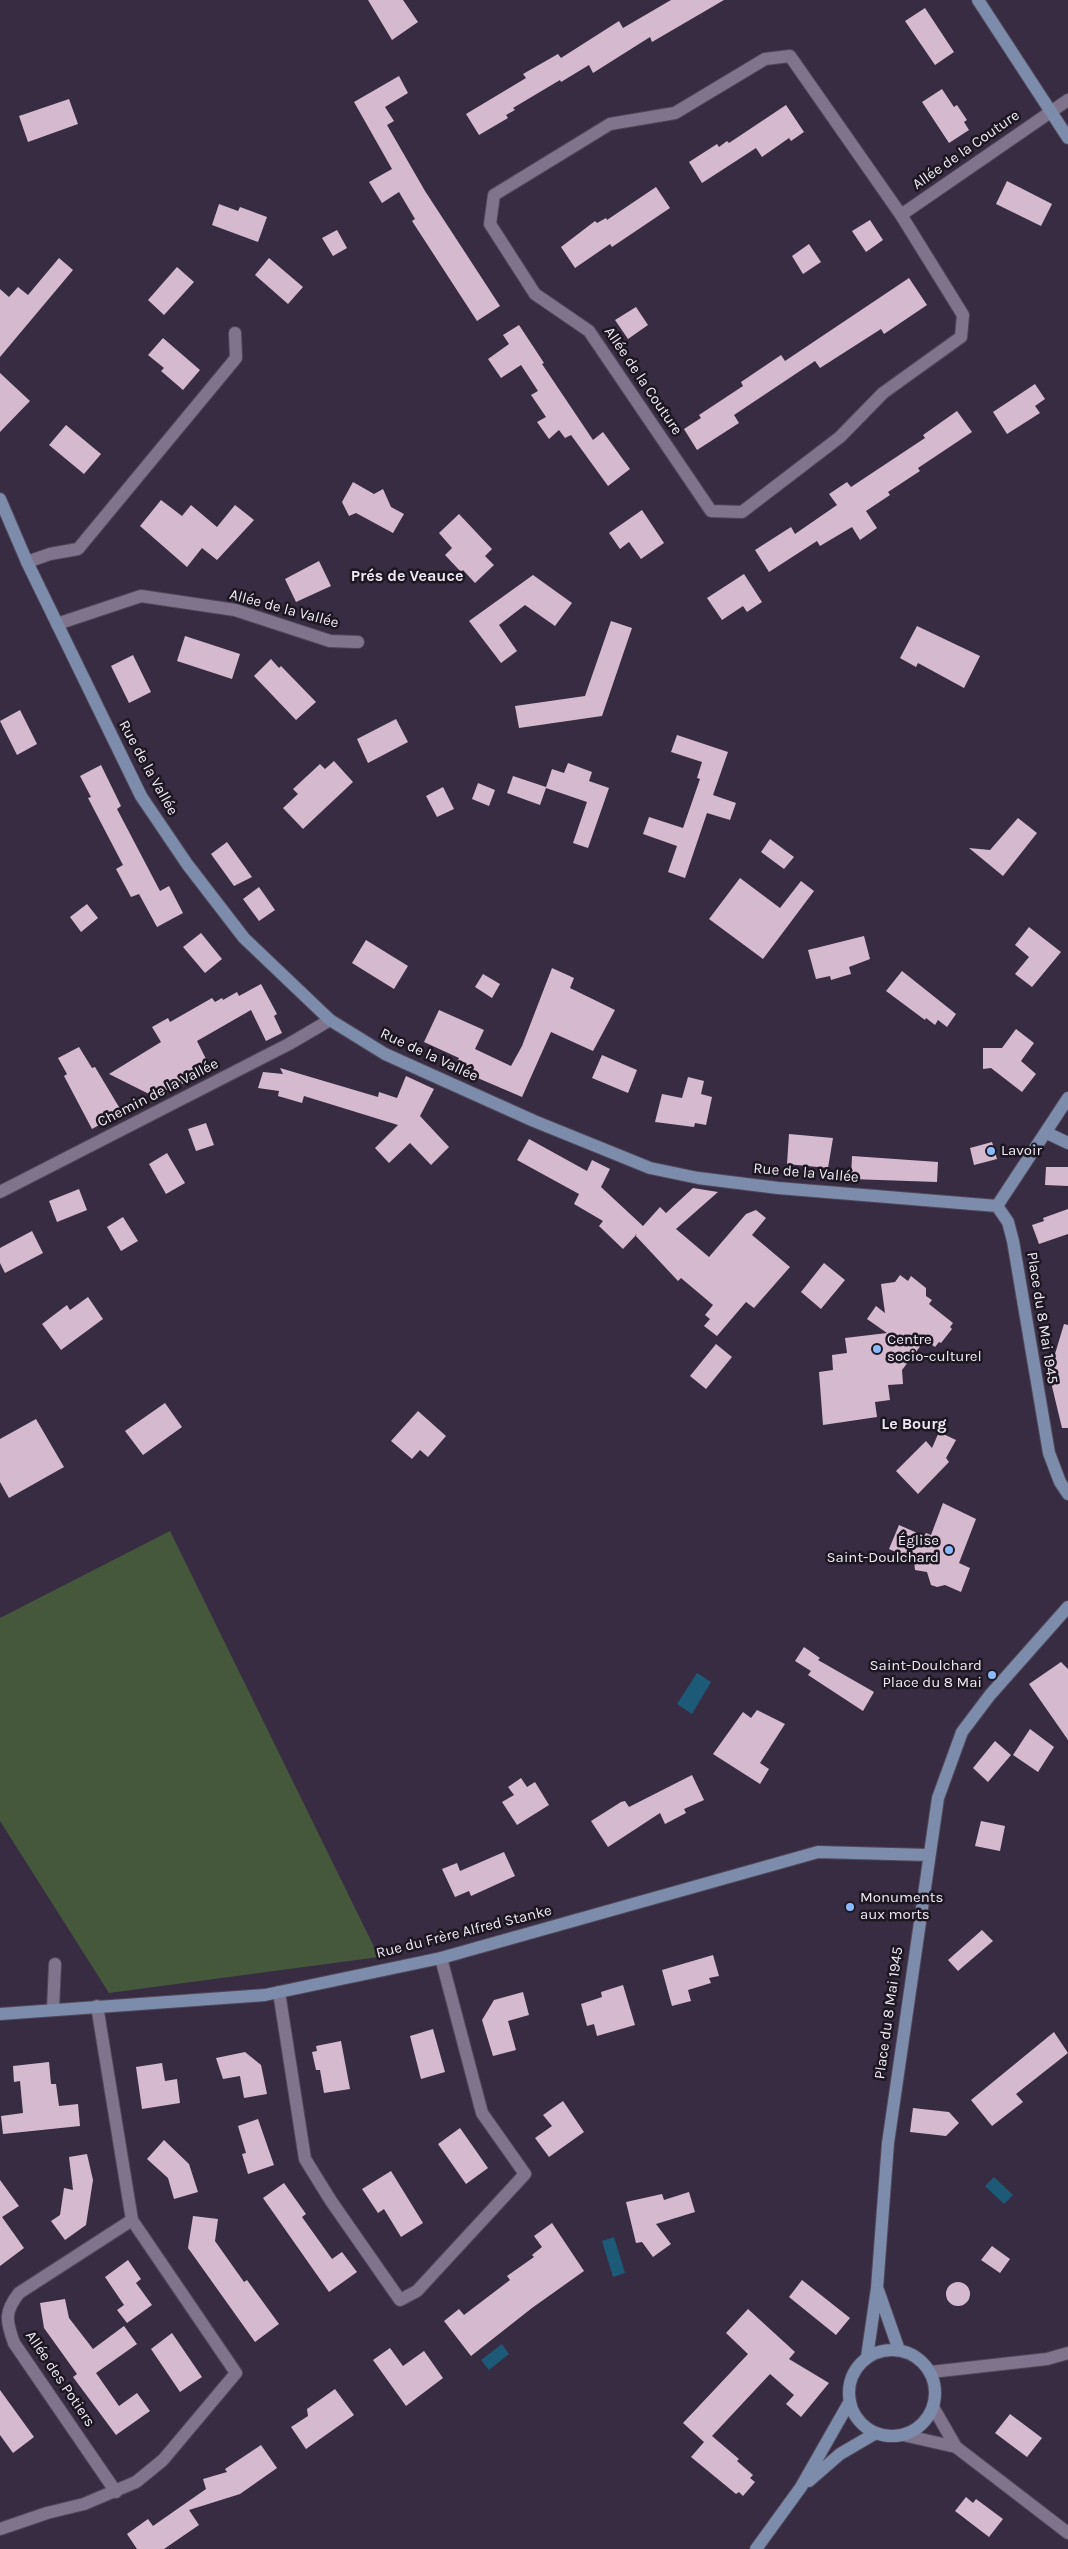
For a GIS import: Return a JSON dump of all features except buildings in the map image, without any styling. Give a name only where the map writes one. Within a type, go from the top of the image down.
[{"type":"street","points":[[978,0],[1068,138]]},
{"type":"street","name":"Allée de la Couture","points":[[790,56],[901,215],[963,315],[961,337],[882,393],[840,437],[742,512],[711,511],[589,331],[535,294],[490,224],[494,195],[610,124],[675,112],[765,59],[790,56]]},
{"type":"street","name":"Allée de la Couture","points":[[901,215],[1068,100]]},
{"type":"street","points":[[27,562],[50,554],[78,549],[236,358],[235,333]]},
{"type":"street","name":"Rue de la Vallée","points":[[0,499],[27,562],[141,796],[187,864],[244,938],[330,1020],[384,1054],[534,1121],[650,1168],[698,1178],[778,1188],[997,1206]]},
{"type":"street","name":"Allée de la Vallée","points":[[57,624],[141,596],[235,610],[330,641],[358,642]]},
{"type":"street","name":"Chemin de la Vallée","points":[[0,1192],[289,1044],[330,1020]]},
{"type":"street","points":[[997,1206],[1047,1133],[1068,1098]]},
{"type":"street","points":[[1047,1133],[1068,1143]]},
{"type":"street","name":"Place du 8 Mai 1945","points":[[997,1206],[1008,1222],[1013,1240],[1049,1453],[1060,1482],[1068,1494]]},
{"type":"street","name":"Place du 8 Mai 1945","points":[[867,2357],[877,2288],[888,2143],[928,1855],[938,1798],[962,1732],[990,1695],[1068,1607]]},
{"type":"street","name":"Rue du Frère Alfred Stanke","points":[[0,2014],[279,1992],[440,1958],[818,1852],[928,1855]]},
{"type":"street","points":[[279,1992],[305,2160],[331,2201],[400,2300],[417,2291],[525,2174],[482,2113],[440,1958]]},
{"type":"street","points":[[53,2009],[55,1964]]},
{"type":"street","points":[[0,2529],[116,2492],[136,2482],[163,2460],[236,2373],[132,2220],[97,2006]]},
{"type":"street","name":"Allée des Potiers","points":[[116,2492],[14,2343],[8,2327],[8,2308],[19,2293],[132,2220]]},
{"type":"street","name":"Place du 8 Mai 1945","points":[[877,2288],[900,2350]]},
{"type":"street","points":[[903,2435],[922,2425],[933,2407],[936,2395],[930,2372],[923,2361],[912,2354],[888,2349],[867,2357],[858,2366],[852,2377],[850,2401],[855,2415],[864,2426],[876,2433],[889,2436],[903,2435],[956,2446]]},
{"type":"street","points":[[930,2372],[1047,2359],[1068,2353]]},
{"type":"street","points":[[756,2549],[801,2488],[850,2401]]},
{"type":"street","points":[[933,2407],[956,2446],[1068,2532]]},
{"type":"street","points":[[801,2488],[840,2454],[876,2433]]},
{"type":"green space","points":[[170,1531],[379,1957],[109,1993],[0,1821],[0,1618]]},
{"type":"water","points":[[697,1673],[711,1682],[692,1714],[677,1704]]},
{"type":"water","points":[[994,2177],[1013,2195],[1004,2204],[985,2186]]},
{"type":"water","points":[[614,2237],[625,2273],[613,2277],[602,2241]]},
{"type":"water","points":[[502,2344],[509,2354],[489,2370],[481,2360]]},
{"type":"place","name":"Lavoir","points":[[991,1151]]},
{"type":"place","name":"Centre socio-culturel","points":[[877,1349]]},
{"type":"place","name":"Église Saint-Doulchard","points":[[949,1550]]},
{"type":"place","name":"Saint-Doulchard Place du 8 Mai","points":[[992,1675]]},
{"type":"place","name":"Monuments aux morts","points":[[850,1907]]},
{"type":"district","name":"Prés de Veauce","points":[[407,576]]},
{"type":"district","name":"Le Bourg","points":[[914,1424]]}]
